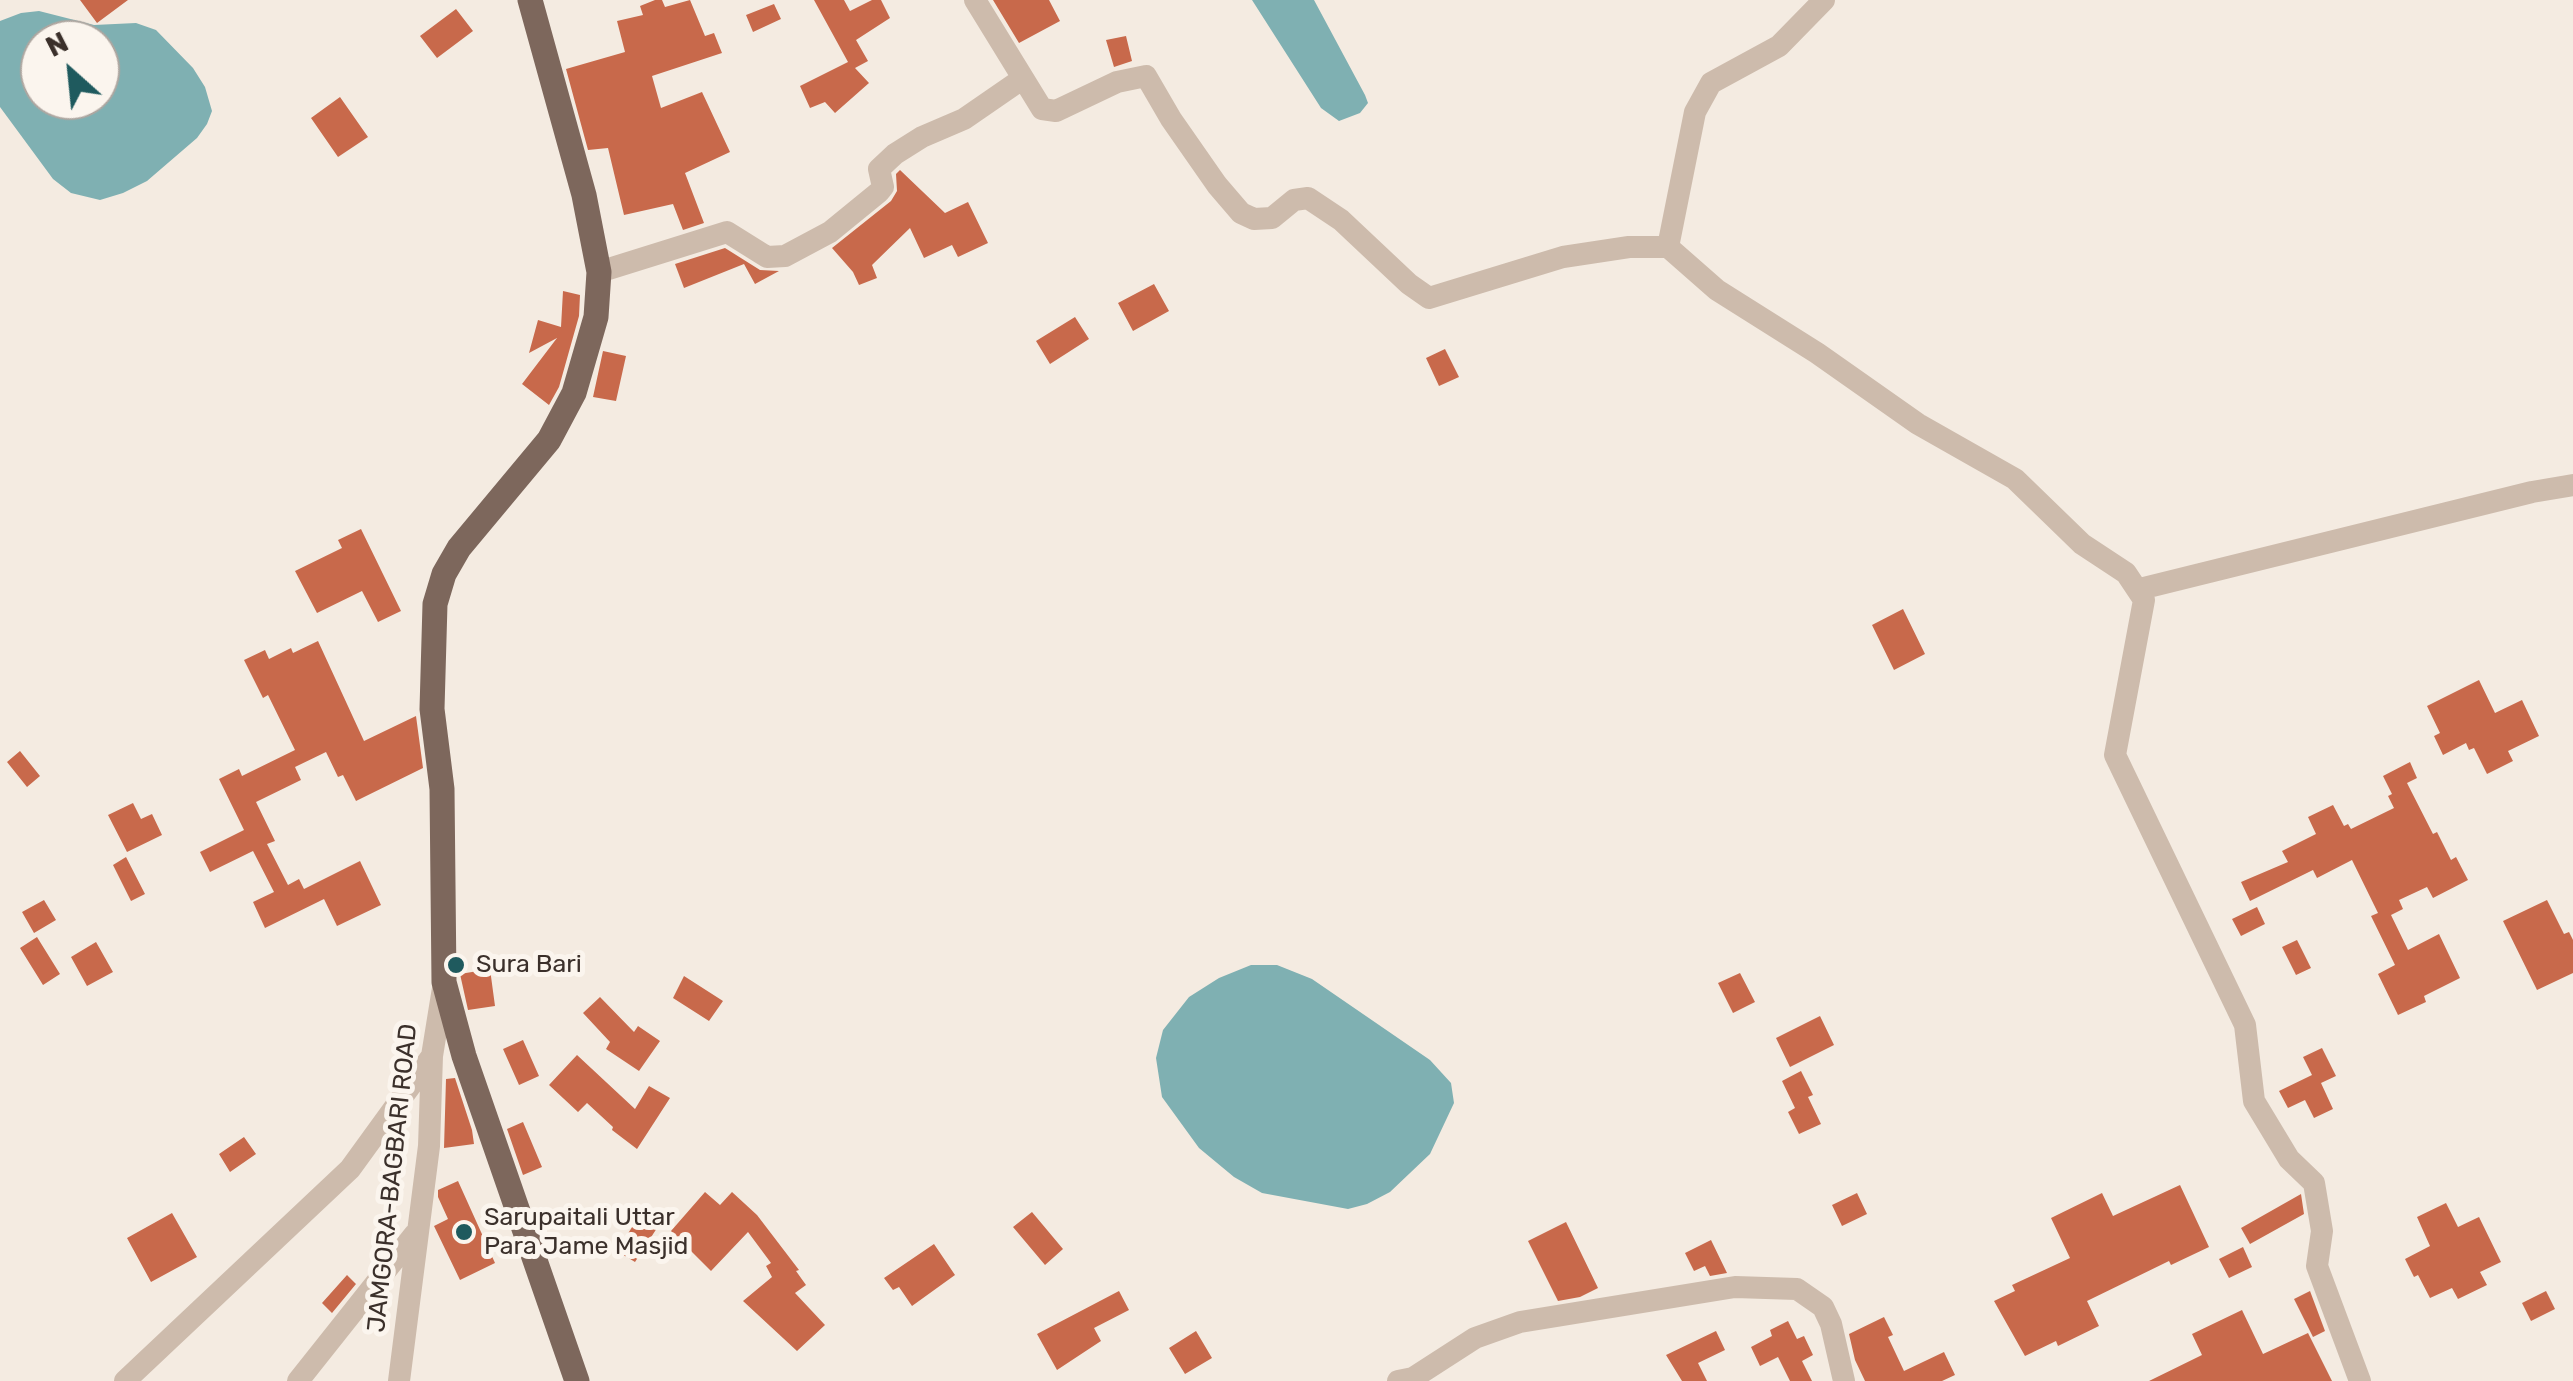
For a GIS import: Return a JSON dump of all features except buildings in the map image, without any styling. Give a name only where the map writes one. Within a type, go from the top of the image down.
[{"type":"main road","points":[[530,0],[584,196],[599,272],[596,317],[574,393],[549,440],[450,560],[435,604],[432,709],[442,790],[444,982],[464,1056],[577,1381]]},
{"type":"street","points":[[975,0],[1042,110],[1049,112],[1117,82],[1146,76],[1170,119],[1230,203],[1247,217],[1272,218],[1297,199],[1308,198],[1341,220],[1429,298],[1563,257],[1629,247],[1668,248],[1717,290],[1817,353],[1918,424],[2015,478],[2082,544],[2126,573],[2144,600],[2114,755],[2245,1025],[2254,1101],[2288,1160],[2314,1183],[2322,1231],[2317,1266],[2360,1381]]},
{"type":"street","points":[[1668,248],[1695,112],[1711,83],[1779,46],[1824,0]]},
{"type":"street","points":[[599,272],[727,232],[767,257],[786,256],[830,232],[879,192],[884,187],[878,169],[895,154],[964,118],[1022,79]]},
{"type":"street","points":[[2140,589],[2573,485]]},
{"type":"street","name":"JAMGORA-BAGBARI ROAD","points":[[399,1381],[429,1146],[432,1056],[444,982]]},
{"type":"street","points":[[125,1381],[350,1169],[432,1056]]},
{"type":"street","points":[[298,1381],[416,1232]]},
{"type":"street","points":[[1398,1381],[1413,1378],[1474,1338],[1520,1322],[1735,1288],[1796,1289],[1823,1307],[1831,1324],[1844,1381]]},
{"type":"water","points":[[1252,0],[1314,0],[1365,95],[1368,103],[1360,113],[1339,121],[1321,108]]},
{"type":"water","points":[[39,11],[74,20],[20,20],[20,120],[120,120],[120,24],[136,23],[156,30],[193,68],[205,87],[212,111],[207,124],[197,138],[147,181],[100,200],[71,193],[53,179],[0,107],[0,21]]},
{"type":"water","points":[[1251,965],[1277,965],[1312,979],[1430,1060],[1451,1083],[1454,1103],[1430,1154],[1390,1192],[1348,1209],[1262,1193],[1234,1177],[1199,1148],[1162,1097],[1156,1058],[1163,1030],[1189,997],[1219,978]]},
{"type":"place","name":"Sura Bari","points":[[456,965]]},
{"type":"place","name":"Sarupaitali Uttar Para Jame Masjid","points":[[464,1232]]}]
